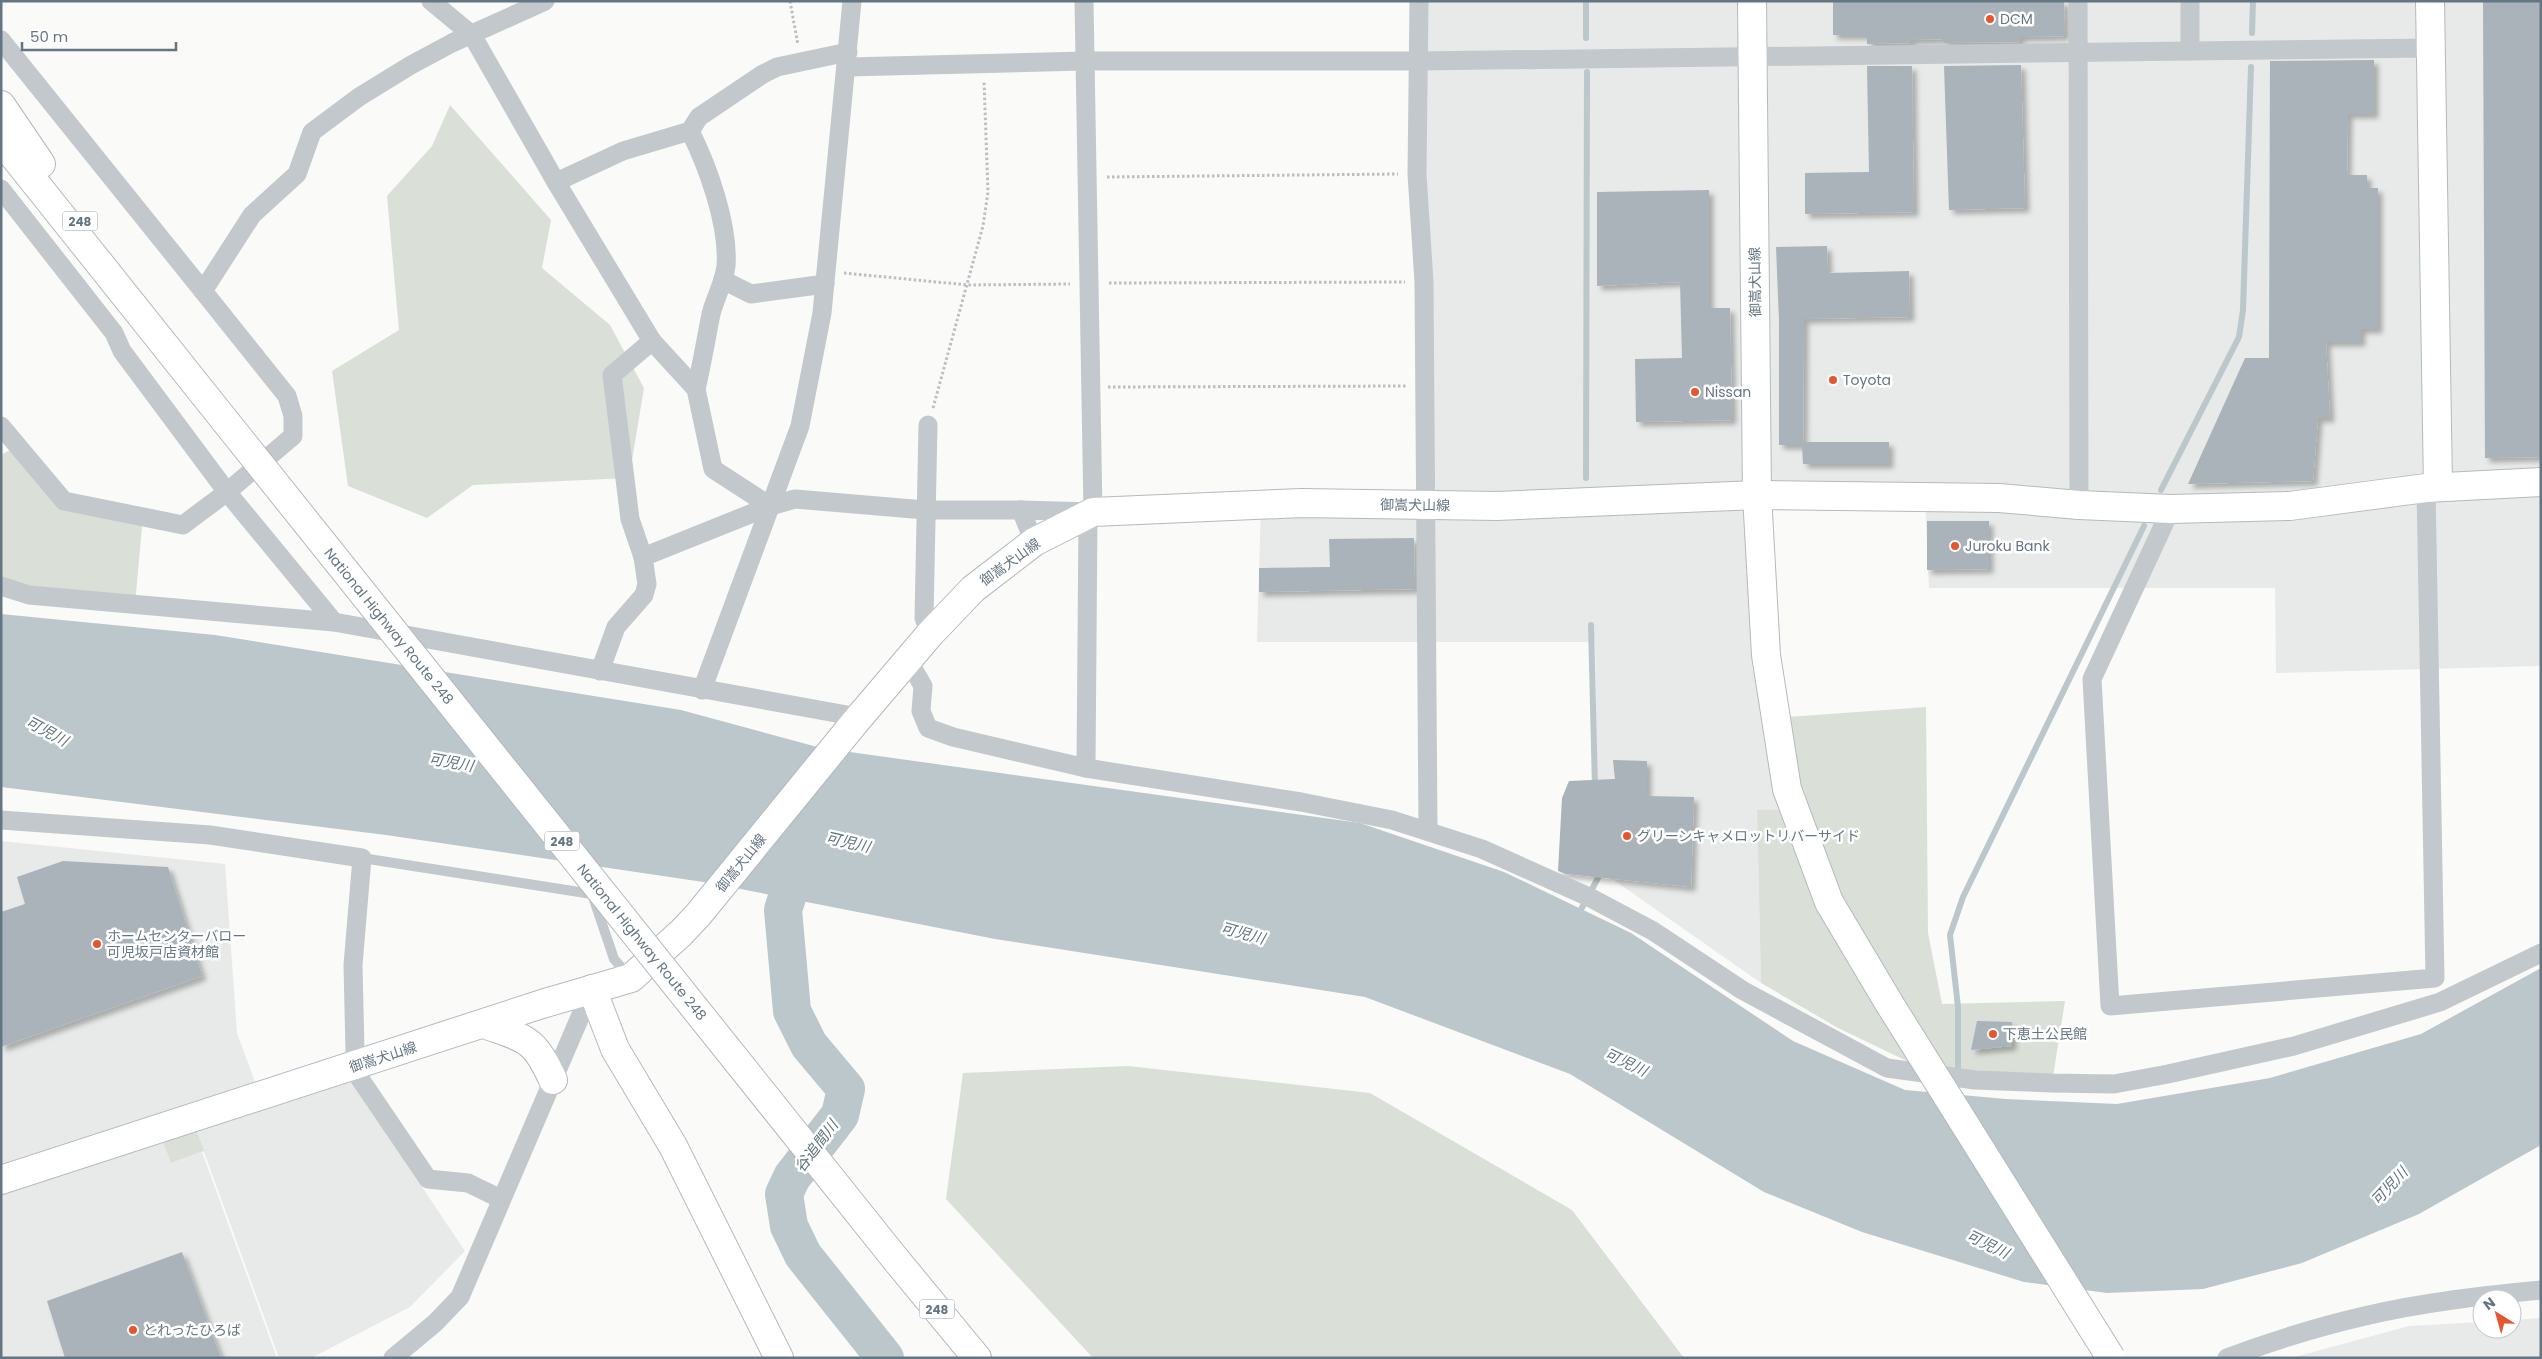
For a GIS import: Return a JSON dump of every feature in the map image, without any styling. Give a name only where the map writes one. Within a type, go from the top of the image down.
[{"type":"main road","name":"御嵩犬山線","points":[[1,1180],[630,978],[682,933],[698,915],[856,721],[930,634],[973,589],[1034,542],[1090,513],[1302,503],[1426,506],[1570,504],[1757,495],[1752,1]]},
{"type":"main road","points":[[2430,1],[2432,487]]},
{"type":"main road","name":"National Highway Route 248","points":[[1,105],[158,337]]},
{"type":"main road","name":"National Highway Route 248","points":[[1,140],[897,1261],[977,1358]]},
{"type":"main road","points":[[2111,1358],[1889,1004],[1829,902],[1787,789],[1766,655],[1757,495],[2000,498],[2079,505],[2171,509],[2290,506],[2432,487],[2541,482]]},
{"type":"main road","points":[[592,989],[615,1049],[673,1146],[779,1358]]},
{"type":"main road","points":[[484,1024],[525,1038],[544,1058],[553,1080]]},
{"type":"street","points":[[432,1],[472,35],[556,182],[652,341],[696,389]]},
{"type":"street","points":[[203,291],[252,215],[296,174],[312,132],[360,96],[412,65],[452,43],[545,1]]},
{"type":"street","points":[[702,690],[800,426],[822,313],[852,1]]},
{"type":"street","points":[[1084,1],[1090,387],[1086,768]]},
{"type":"street","points":[[1419,1],[1417,174],[1424,282],[1428,831]]},
{"type":"street","points":[[2078,1],[2079,505]]},
{"type":"street","points":[[2190,1],[2190,51]]},
{"type":"street","points":[[1,40],[287,396],[293,416],[293,436],[227,492],[183,525],[64,501],[1,426]]},
{"type":"street","points":[[556,182],[623,151],[690,131],[699,117],[763,74],[777,67],[847,59],[983,63],[1084,61],[1418,62],[1753,58],[2078,51],[2431,48]]},
{"type":"street","points":[[690,131],[702,155],[724,233],[726,265],[712,313],[696,389],[713,469],[770,506]]},
{"type":"street","points":[[1,189],[114,333],[122,351],[227,492],[334,622]]},
{"type":"street","points":[[723,280],[751,294],[826,277]]},
{"type":"street","points":[[600,671],[616,627],[644,595],[648,584],[643,557],[630,519],[612,374],[652,341]]},
{"type":"street","points":[[928,425],[924,618],[930,634]]},
{"type":"street","points":[[2171,509],[2092,679],[2110,1006],[2435,978],[2432,487]]},
{"type":"street","points":[[643,557],[770,506],[795,499],[925,510],[1021,510],[1090,513]]},
{"type":"street","points":[[1021,510],[1034,542]]},
{"type":"street","points":[[1,586],[29,595],[334,622],[847,715],[856,721]]},
{"type":"street","points":[[908,660],[923,686],[921,711],[928,728],[953,737],[1086,768],[1301,802],[1392,820],[1482,849],[1588,896],[1653,932],[1742,990],[1887,1068],[1958,1077],[2114,1084],[2294,1046],[2440,1002],[2541,953]]},
{"type":"street","points":[[1,820],[210,835],[362,858],[353,965],[355,1051],[352,1067],[428,1179],[468,1183],[501,1199]]},
{"type":"street","points":[[393,1358],[435,1323],[460,1297],[487,1239],[501,1199],[592,989]]},
{"type":"street","points":[[2227,1358],[2267,1343],[2384,1313],[2445,1300],[2541,1290]]},
{"type":"lane","points":[[362,858],[592,894],[614,959],[630,978]]},
{"type":"path","points":[[790,1],[802,63]]},
{"type":"path","points":[[928,425],[968,286],[983,226],[988,192],[983,63]]},
{"type":"path","points":[[1086,177],[1417,174]]},
{"type":"path","points":[[826,277],[968,286],[1088,283],[1424,282]]},
{"type":"path","points":[[1090,387],[1425,386]]},
{"type":"shaded area","points":[[1419,1],[2541,1],[2541,666],[2276,673],[2275,588],[1929,588],[1925,497],[1757,495],[1794,808],[1757,811],[1761,983],[1598,869],[1595,642],[1257,642],[1261,505],[1426,506]]},
{"type":"shaded area","points":[[450,105],[551,220],[542,268],[610,325],[644,388],[629,478],[473,485],[427,518],[348,486],[332,371],[399,330],[387,196],[432,146]]},
{"type":"shaded area","points":[[17,446],[64,501],[143,515],[135,605],[1,586],[1,455]]},
{"type":"shaded area","points":[[1926,707],[1928,933],[1942,1004],[2065,1001],[2052,1083],[1936,1075],[1838,1028],[1761,983],[1757,810],[1794,809],[1776,718]]},
{"type":"shaded area","points":[[1,841],[225,864],[237,1033],[262,1101],[345,1072],[465,1251],[410,1307],[311,1358],[279,1358],[196,1130],[171,1163],[202,1152],[277,1358],[1,1358]]},
{"type":"shaded area","points":[[1128,1066],[1370,1093],[1572,1210],[1684,1358],[1093,1358],[946,1199],[963,1073]]},
{"type":"shaded area","points":[[196,1129],[204,1151],[171,1163],[163,1141]]},
{"type":"shaded area","points":[[2541,1318],[2541,1358],[2291,1358],[2409,1326],[2472,1323],[2472,1339],[2522,1339],[2522,1319]]},
{"type":"water","name":"可児川","points":[[1,614],[215,635],[681,710],[821,748],[1360,823],[1504,872],[1631,933],[1793,1041],[1905,1090],[2006,1099],[2117,1104],[2270,1078],[2421,1034],[2541,968],[2541,1145],[2419,1214],[2302,1263],[2203,1289],[2107,1293],[2024,1282],[1862,1232],[1764,1192],[1570,1074],[1365,997],[995,939],[710,883],[386,835],[1,787]]},
{"type":"building","points":[[1833,1],[2064,1],[2065,36],[2020,37],[2020,42],[1944,43],[1944,39],[1911,40],[1911,43],[1867,44],[1867,35],[1833,35]]},
{"type":"building","points":[[2483,1],[2541,1],[2541,457],[2485,458]]},
{"type":"building","points":[[2374,60],[2374,114],[2348,114],[2347,175],[2367,175],[2367,188],[2378,188],[2378,329],[2361,329],[2361,342],[2326,342],[2330,418],[2318,418],[2313,481],[2188,484],[2245,358],[2269,358],[2270,61]]},
{"type":"building","points":[[2021,65],[2025,208],[1949,210],[1944,66]]},
{"type":"building","points":[[1867,66],[1912,66],[1914,212],[1805,214],[1805,173],[1869,172]]},
{"type":"building","points":[[1709,190],[1709,308],[1730,308],[1732,420],[1636,422],[1635,359],[1682,358],[1680,282],[1597,286],[1597,192]]},
{"type":"building","points":[[1827,246],[1828,273],[1909,271],[1910,317],[1804,319],[1803,442],[1889,442],[1889,464],[1803,464],[1802,445],[1779,445],[1779,320],[1776,247]]},
{"type":"building","points":[[1927,521],[1989,521],[1989,569],[1927,570]]},
{"type":"building","points":[[1414,538],[1415,589],[1259,592],[1259,568],[1330,567],[1329,539]]},
{"type":"building","name":"グリーンキャメロットリバーサイド","points":[[1613,760],[1647,761],[1647,796],[1694,797],[1691,887],[1566,874],[1558,871],[1562,798],[1569,781],[1615,779]]},
{"type":"building","name":"ホームセンターバロー 可児坂戸店資材館","points":[[63,861],[168,867],[202,976],[1,1047],[1,912],[25,904],[17,877]]},
{"type":"building","name":"下恵土公民館","points":[[1977,1021],[2012,1022],[2012,1046],[1971,1050]]},
{"type":"building","name":"とれったひろば","points":[[182,1252],[221,1358],[65,1358],[47,1301]]},
{"type":"waterway","points":[[1586,1],[1586,38]]},
{"type":"waterway","points":[[2252,33],[2253,1]]},
{"type":"waterway","points":[[2161,490],[2239,337],[2243,310],[2251,67]]},
{"type":"waterway","points":[[1586,478],[1587,72]]},
{"type":"waterway","points":[[1958,1075],[1958,1007],[1950,935],[1963,897],[2144,526]]},
{"type":"waterway","points":[[1591,625],[1595,788]]},
{"type":"waterway","name":"谷追間川","points":[[802,850],[783,910],[792,1011],[809,1045],[846,1089],[840,1115],[792,1177],[784,1194],[789,1226],[803,1255],[885,1358]]},
{"type":"waterway","points":[[1578,915],[1598,878],[1597,871]]},
{"type":"place","name":"DCM","points":[[1990,19]]},
{"type":"place","name":"Toyota","points":[[1833,380]]},
{"type":"place","name":"Nissan","points":[[1695,392]]},
{"type":"place","name":"Juroku Bank","points":[[1955,546]]},
{"type":"place","name":"グリーンキャメロットリバーサイド","points":[[1627,836]]},
{"type":"place","name":"ホームセンターバロー 可児坂戸店資材館","points":[[97,944]]},
{"type":"place","name":"下恵土公民館","points":[[1993,1034]]},
{"type":"place","name":"とれったひろば","points":[[133,1330]]}]
